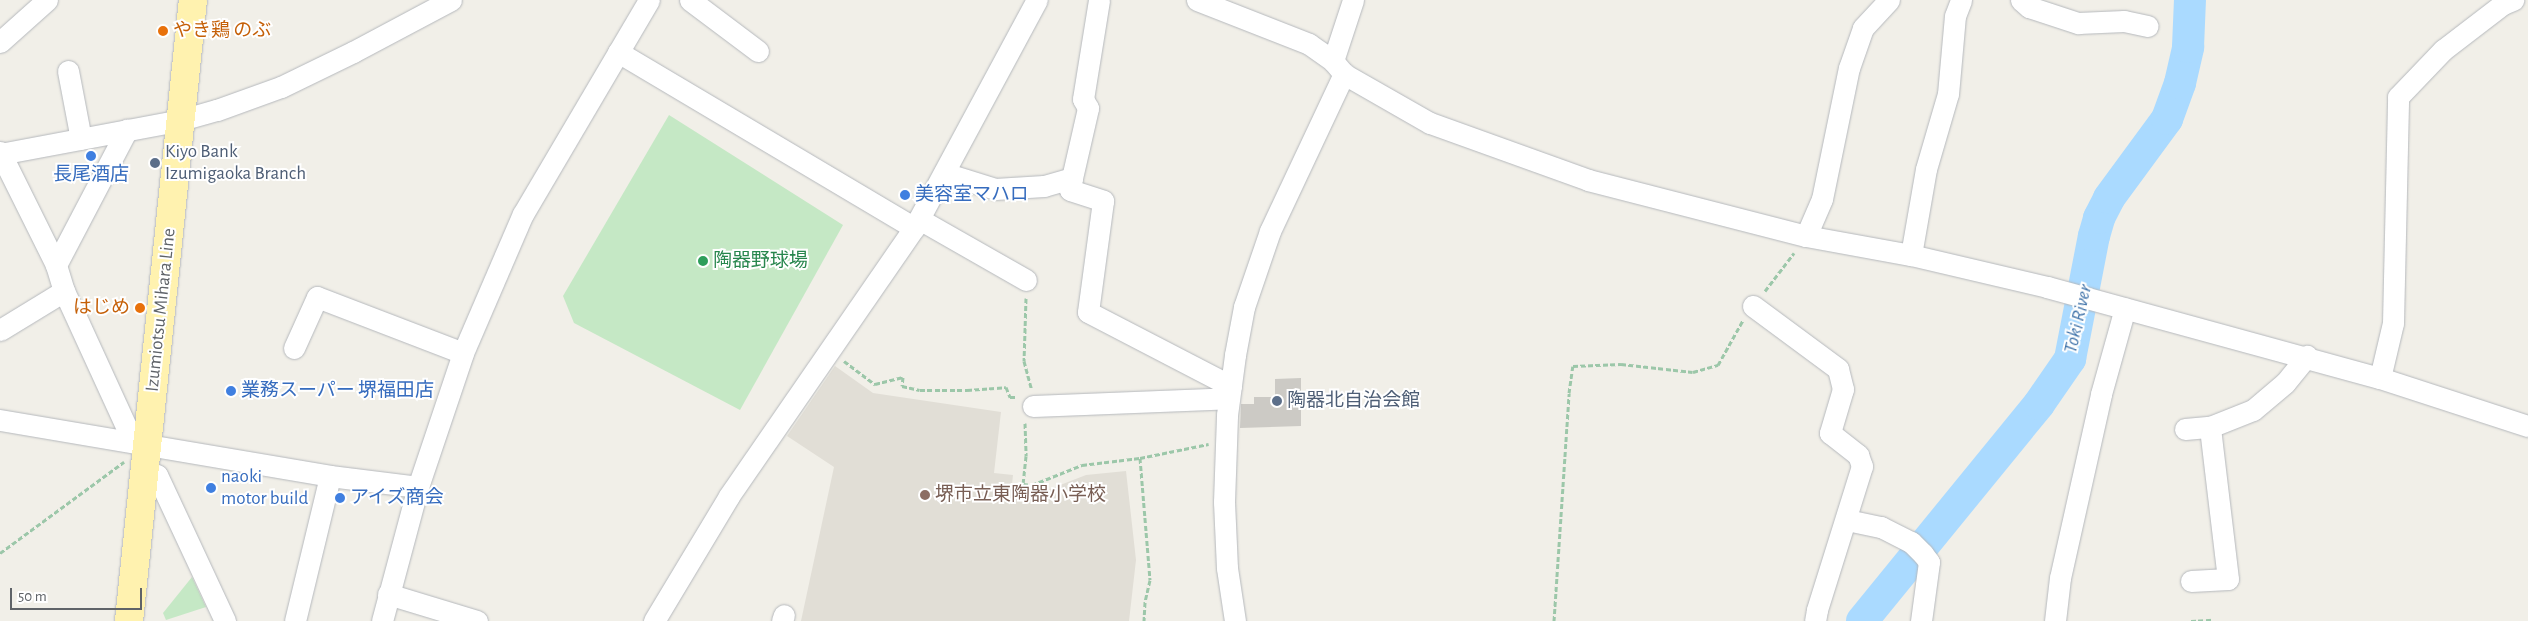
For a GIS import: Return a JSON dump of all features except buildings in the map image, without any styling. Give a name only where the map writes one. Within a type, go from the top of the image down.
[{"type":"main road","name":"Izumiotsu Mihara Line","points":[[129,621],[138,455],[181,120],[193,0]]},
{"type":"street","points":[[0,42],[47,0]]},
{"type":"street","points":[[225,621],[157,475],[138,455],[64,292],[56,265],[0,153],[181,120],[281,87],[353,52],[451,0]]},
{"type":"street","points":[[382,621],[418,487],[462,353],[523,214],[649,0]]},
{"type":"street","points":[[690,0],[758,51]]},
{"type":"street","points":[[654,621],[729,496],[917,223],[1037,0]]},
{"type":"street","points":[[1099,0],[1083,99],[1088,108],[1070,190],[1103,200],[1088,312],[1230,392]]},
{"type":"street","points":[[1197,0],[1309,44],[1339,68],[1430,123],[1579,176],[1806,236],[1911,255],[2047,287],[2307,356],[2528,426]]},
{"type":"street","points":[[1235,621],[1227,568],[1224,502],[1230,392],[1244,307],[1270,231],[1339,68],[1353,0]]},
{"type":"street","points":[[1806,236],[1822,199],[1849,68],[1863,28],[1888,0]]},
{"type":"street","points":[[1911,255],[1926,169],[1948,94],[1955,16],[1961,0]]},
{"type":"street","points":[[2021,0],[2036,10],[2078,23],[2124,21],[2146,26]]},
{"type":"street","points":[[2380,378],[2393,323],[2398,97],[2442,50],[2502,4],[2513,0]]},
{"type":"street","points":[[618,52],[917,223],[1026,280]]},
{"type":"street","points":[[68,71],[81,139]]},
{"type":"street","points":[[56,265],[127,130]]},
{"type":"street","points":[[944,173],[995,188],[1044,186],[1072,178]]},
{"type":"street","points":[[0,330],[64,292]]},
{"type":"street","points":[[294,348],[316,297],[462,353]]},
{"type":"street","points":[[1753,306],[1838,369],[1843,389],[1830,433],[1858,455],[1862,466],[1847,520],[1816,610],[1815,621]]},
{"type":"street","points":[[2055,621],[2060,578],[2094,423],[2125,308]]},
{"type":"street","points":[[2184,429],[2210,427],[2253,410],[2285,383],[2307,356]]},
{"type":"street","points":[[1027,407],[1230,392]]},
{"type":"street","points":[[0,420],[138,455],[418,487]]},
{"type":"street","points":[[2191,581],[2228,579],[2210,427]]},
{"type":"street","points":[[295,621],[330,476]]},
{"type":"street","points":[[1847,520],[1881,527],[1917,548],[1929,562],[1920,621]]},
{"type":"street","points":[[388,594],[477,621]]},
{"type":"path","points":[[1554,621],[1569,393],[1573,366],[1621,364],[1693,372],[1718,365],[1736,330],[1806,236]]},
{"type":"path","points":[[1026,280],[1024,361],[1029,374],[1023,484],[1032,485],[1082,464],[1140,458],[1226,440]]},
{"type":"path","points":[[830,350],[875,384],[903,378],[902,386],[920,390],[967,390],[1006,387],[1010,397],[1027,407]]},
{"type":"path","points":[[0,553],[118,465],[138,455]]},
{"type":"path","points":[[1140,458],[1150,580],[1145,602],[1144,621]]},
{"type":"path","points":[[2191,621],[2213,620]]},
{"type":"shaded area","name":"堺市立東陶器小学校","points":[[835,366],[873,393],[1001,412],[994,473],[1013,475],[1011,494],[1032,496],[1086,475],[1126,471],[1136,560],[1129,621],[801,621],[834,467],[787,436]]},
{"type":"green space","name":"陶器野球場","points":[[669,115],[843,225],[740,410],[574,323],[563,296]]},
{"type":"green space","points":[[192,577],[206,607],[166,620],[163,613]]},
{"type":"waterway","name":"Toki River","points":[[1862,621],[2039,404],[2070,359],[2099,218],[2109,198],[2167,119],[2180,83],[2188,47],[2190,0]]},
{"type":"place","name":"やき鶏 のぶ","points":[[163,31]]},
{"type":"place","name":"長尾酒店","points":[[91,156]]},
{"type":"place","name":"Kiyo Bank Izumigaoka Branch","points":[[155,163]]},
{"type":"place","name":"美容室マハロ","points":[[905,195]]},
{"type":"place","name":"陶器野球場","points":[[703,261]]},
{"type":"place","name":"はじめ","points":[[140,308]]},
{"type":"place","name":"業務スーパー 堺福田店","points":[[231,391]]},
{"type":"place","name":"陶器北自治会館","points":[[1277,401]]},
{"type":"place","name":"naoki motor build","points":[[211,488]]},
{"type":"place","name":"堺市立東陶器小学校","points":[[925,495]]},
{"type":"place","name":"アイズ商会","points":[[340,498]]}]
